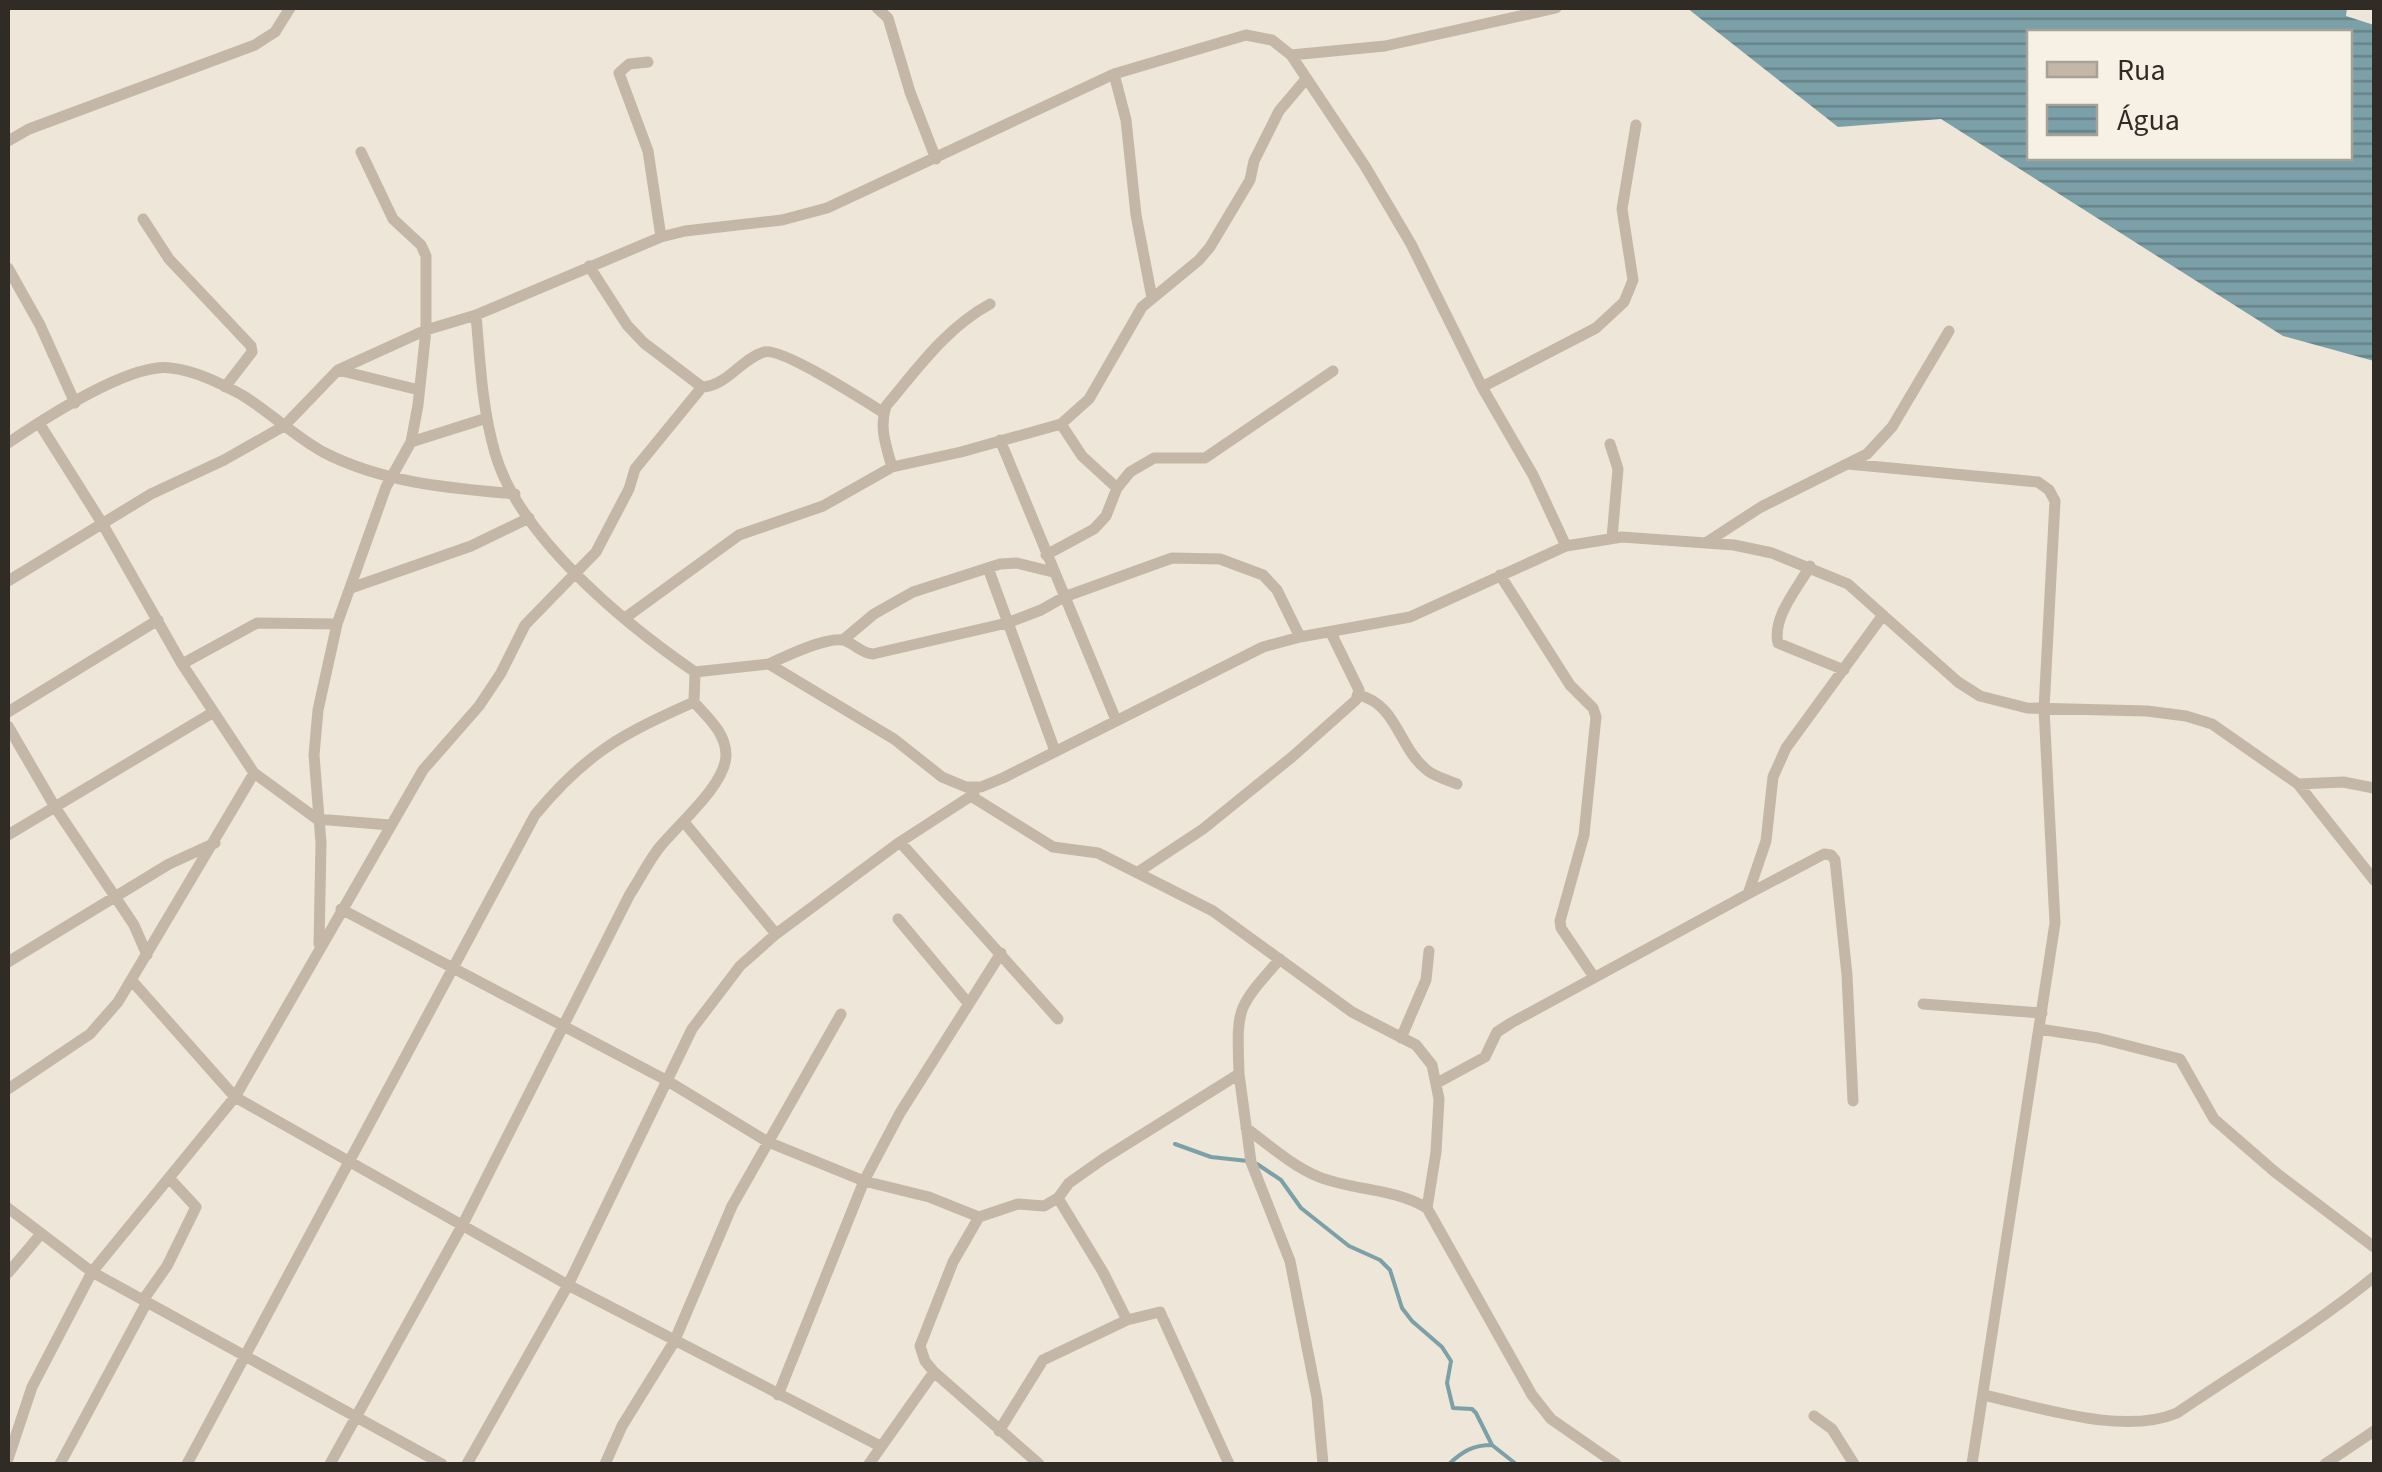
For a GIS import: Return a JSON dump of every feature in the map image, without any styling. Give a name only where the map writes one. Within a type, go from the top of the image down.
[{"type":"street","points":[[8,141],[255,45],[275,32],[290,8]]},
{"type":"street","points":[[877,8],[888,18],[910,92],[936,158]]},
{"type":"street","points":[[1291,55],[1385,46],[1556,8]]},
{"type":"street","points":[[8,581],[151,494],[284,426],[338,370],[426,330],[476,315],[661,237],[782,220],[827,208],[1114,74],[1246,35],[1272,40],[1291,55],[1366,166],[1412,244],[1482,387],[1533,474],[1566,546]]},
{"type":"street","points":[[648,62],[630,64],[618,73],[648,151],[661,237]]},
{"type":"street","points":[[1114,74],[1126,120],[1136,215],[1152,298]]},
{"type":"street","points":[[625,618],[739,535],[823,506],[892,466],[961,452],[1061,424],[1089,399],[1136,315],[1210,247],[1250,180],[1254,161],[1279,111],[1306,79]]},
{"type":"street","points":[[1482,387],[1596,328],[1624,302],[1633,280],[1622,209],[1636,125]]},
{"type":"street","points":[[319,948],[322,865],[314,755],[318,710],[337,624],[391,479],[411,442],[426,330],[426,256],[421,245],[393,220],[361,152]]},
{"type":"street","points":[[143,219],[169,259],[252,346],[252,352],[226,387]]},
{"type":"street","points":[[589,266],[627,325],[644,343],[702,387],[713,386],[761,353],[772,351],[821,374],[884,412]]},
{"type":"street","points":[[8,268],[40,325],[75,403]]},
{"type":"street","points":[[892,466],[883,435],[884,412],[944,337],[990,304]]},
{"type":"street","points":[[476,315],[487,418],[495,455],[506,481],[529,518],[574,572],[644,637],[695,672],[769,664],[807,648],[843,640],[874,614],[913,592],[988,568],[1017,562],[1053,572]]},
{"type":"street","points":[[1706,542],[1760,507],[1867,454],[1892,427],[1949,330]]},
{"type":"street","points":[[8,443],[38,422],[132,374],[158,367],[206,377],[324,452],[391,479],[515,494]]},
{"type":"street","points":[[338,370],[419,390]]},
{"type":"street","points":[[1046,555],[1094,528],[1106,516],[1117,488],[1130,472],[1154,458],[1205,458],[1333,371]]},
{"type":"street","points":[[8,1459],[32,1387],[92,1272],[235,1097],[423,770],[478,706],[501,673],[525,625],[596,552],[635,469],[702,387]]},
{"type":"street","points":[[411,442],[487,418]]},
{"type":"street","points":[[38,422],[102,523],[212,713],[254,773],[317,819],[390,824]]},
{"type":"street","points":[[1061,424],[1082,456],[1117,488]]},
{"type":"street","points":[[1000,440],[1116,720]]},
{"type":"street","points":[[1610,444],[1618,468],[1612,538]]},
{"type":"street","points":[[1848,464],[2038,482],[2055,501],[2044,709],[2056,923],[1972,1464]]},
{"type":"street","points":[[351,588],[471,546],[529,518]]},
{"type":"street","points":[[466,1464],[568,1285],[692,1028],[740,966],[776,934],[900,842],[976,792],[1235,659],[1300,637],[1410,617],[1566,546],[1612,538],[1706,542],[1772,553],[1848,584],[1958,682],[1980,696],[2044,709],[2147,711],[2212,724],[2298,784],[2374,880]]},
{"type":"street","points":[[843,640],[865,654],[874,654],[1008,623],[1064,597],[1172,558],[1220,559],[1263,575],[1276,590],[1300,637]]},
{"type":"street","points":[[1810,566],[1784,611],[1776,638],[1778,643],[1844,670]]},
{"type":"street","points":[[988,568],[1055,751]]},
{"type":"street","points":[[1500,575],[1570,685],[1593,708],[1596,717],[1584,835],[1560,922],[1560,928],[1594,978]]},
{"type":"street","points":[[1748,894],[1766,840],[1772,777],[1786,748],[1883,615]]},
{"type":"street","points":[[8,712],[158,620]]},
{"type":"street","points":[[182,664],[257,623],[337,624]]},
{"type":"street","points":[[1331,633],[1359,694],[1379,701],[1416,759],[1430,773],[1457,784]]},
{"type":"street","points":[[769,664],[894,739],[942,777],[976,792],[1053,847],[1098,853],[1213,910],[1352,1012],[1416,1045],[1432,1064],[1437,1083],[1436,1152],[1427,1208]]},
{"type":"street","points":[[330,1464],[463,1224],[630,894],[658,848],[684,822],[725,766],[721,733],[694,702],[695,672]]},
{"type":"street","points":[[1138,872],[1202,829],[1292,758],[1359,694]]},
{"type":"street","points":[[187,1464],[535,816],[561,784],[606,745],[694,702]]},
{"type":"street","points":[[8,835],[212,713]]},
{"type":"street","points":[[8,726],[134,925],[147,955]]},
{"type":"street","points":[[8,1089],[90,1034],[133,982],[254,773]]},
{"type":"street","points":[[2298,784],[2343,782],[2374,788]]},
{"type":"street","points":[[684,822],[776,934]]},
{"type":"street","points":[[900,842],[1058,1018]]},
{"type":"street","points":[[8,962],[169,864],[215,843]]},
{"type":"street","points":[[1437,1083],[1484,1057],[1497,1032],[1748,894],[1824,854],[1831,854],[1835,860],[1847,975],[1853,1101]]},
{"type":"street","points":[[341,909],[666,1080],[768,1142],[864,1180],[929,1197],[979,1217],[1018,1204],[1044,1206],[1058,1198],[1069,1182],[1238,1074]]},
{"type":"street","points":[[898,918],[968,1003]]},
{"type":"street","points":[[1401,1038],[1426,980],[1429,951]]},
{"type":"street","points":[[778,1395],[864,1180],[900,1113],[1001,954]]},
{"type":"street","points":[[1280,959],[1245,999],[1237,1018],[1238,1074],[1251,1162],[1290,1261],[1317,1398],[1323,1464]]},
{"type":"street","points":[[133,982],[235,1097],[568,1285],[880,1446]]},
{"type":"street","points":[[1923,1004],[2042,1013]]},
{"type":"street","points":[[605,1464],[622,1426],[674,1342],[732,1206],[840,1014]]},
{"type":"street","points":[[2039,1029],[2098,1038],[2180,1060],[2214,1119],[2275,1172],[2372,1243]]},
{"type":"street","points":[[1246,1128],[1298,1167],[1319,1177],[1346,1186],[1408,1196],[1427,1208],[1532,1395],[1551,1419],[1616,1464]]},
{"type":"street","points":[[60,1464],[196,1207],[170,1179]]},
{"type":"street","points":[[1058,1198],[1127,1320]]},
{"type":"street","points":[[8,1208],[92,1272],[442,1464]]},
{"type":"street","points":[[979,1217],[953,1262],[920,1346],[934,1372],[1039,1464]]},
{"type":"street","points":[[8,1273],[40,1234]]},
{"type":"street","points":[[1983,1395],[2079,1417],[2163,1419],[2336,1308],[2374,1277]]},
{"type":"street","points":[[999,1431],[1043,1360],[1127,1320],[1160,1312],[1228,1464]]},
{"type":"street","points":[[868,1464],[934,1372]]},
{"type":"street","points":[[1814,1416],[1832,1428],[1854,1464]]},
{"type":"street","points":[[2326,1464],[2374,1431]]},
{"type":"water","points":[[1687,8],[2347,8],[2346,16],[2374,25],[2374,361],[2283,336],[1941,119],[1838,127]]},
{"type":"waterway","points":[[1175,1144],[1211,1157],[1248,1161]]},
{"type":"waterway","points":[[1257,1164],[1281,1180],[1301,1208],[1349,1246],[1380,1260],[1390,1270],[1402,1308],[1451,1361],[1447,1383],[1453,1408],[1472,1409],[1492,1445]]},
{"type":"waterway","points":[[1449,1464],[1469,1450],[1492,1445],[1516,1464]]}]
